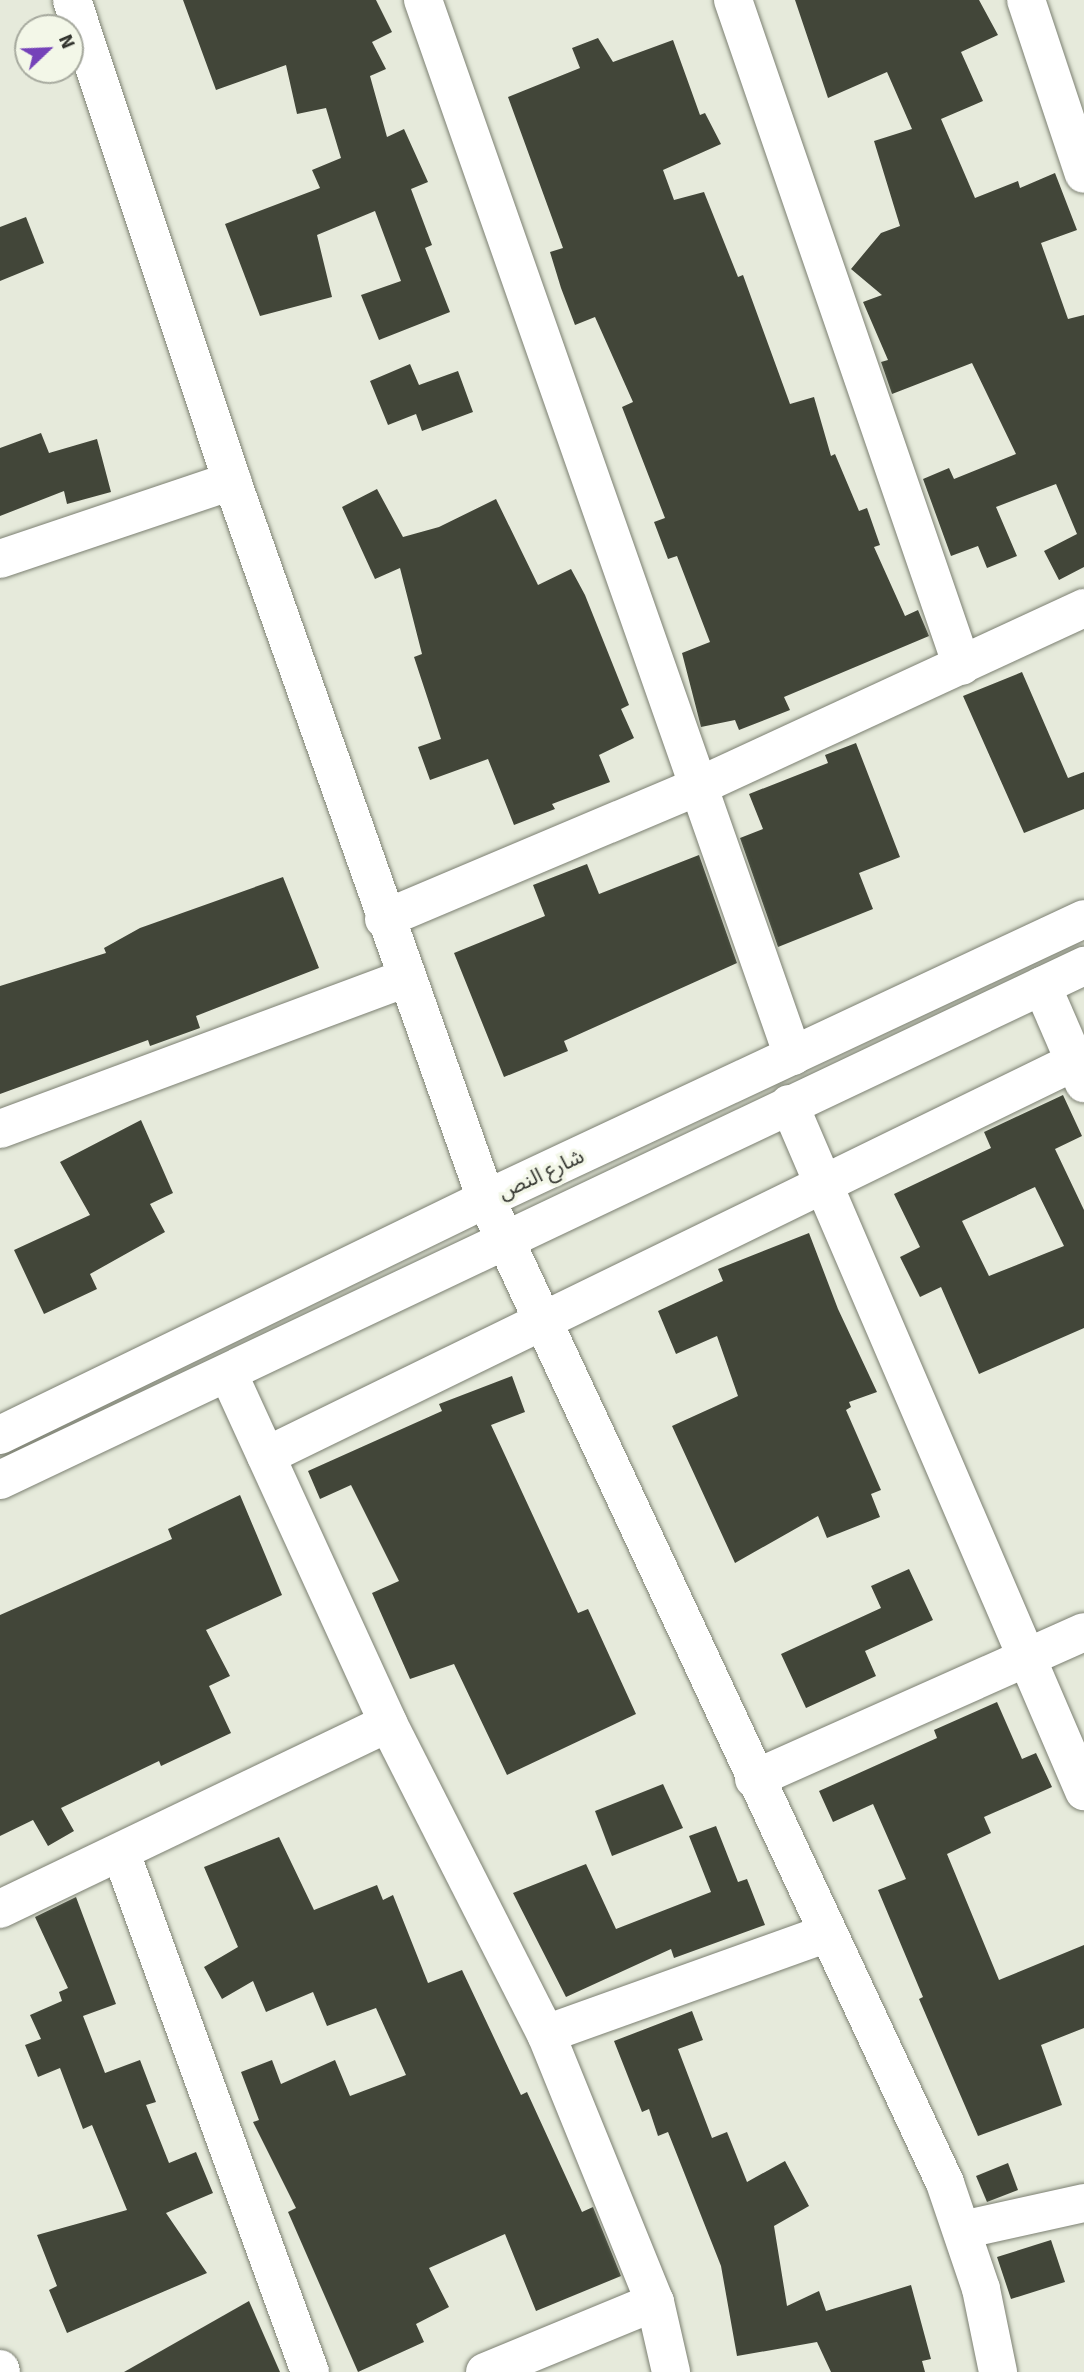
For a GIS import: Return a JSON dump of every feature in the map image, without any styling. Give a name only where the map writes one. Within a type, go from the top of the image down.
[{"type":"street","points":[[72,0],[232,481],[384,919],[502,1241],[543,1320],[826,1934],[945,2183],[981,2289],[998,2372]]},
{"type":"street","points":[[422,0],[701,785],[793,1056]]},
{"type":"street","points":[[733,0],[962,666]]},
{"type":"street","points":[[1026,0],[1084,174]]},
{"type":"street","points":[[0,559],[232,481]]},
{"type":"street","points":[[384,919],[701,785],[1084,608]]},
{"type":"street","name":"شارع النص","points":[[0,1435],[486,1199],[1084,919]]},
{"type":"street","name":"شارع النص","points":[[0,1480],[1084,966]]},
{"type":"street","points":[[0,1129],[406,978]]},
{"type":"street","points":[[266,1456],[821,1186],[1081,1067],[1042,986]]},
{"type":"street","points":[[789,1104],[821,1186],[1084,1791]]},
{"type":"street","points":[[228,1373],[388,1723],[547,2034],[654,2302],[671,2372]]},
{"type":"street","points":[[754,1779],[1084,1632]]},
{"type":"street","points":[[0,1909],[388,1723]]},
{"type":"street","points":[[121,1853],[310,2372]]},
{"type":"street","points":[[547,2034],[826,1934]]},
{"type":"street","points":[[962,2230],[1084,2203]]},
{"type":"street","points":[[485,2372],[654,2302]]},
{"type":"building","points":[[183,0],[376,0],[392,32],[372,42],[386,69],[370,76],[387,137],[404,129],[428,182],[411,189],[432,245],[425,248],[450,312],[379,340],[361,295],[401,281],[375,211],[317,235],[332,297],[260,316],[225,224],[320,188],[312,170],[341,158],[326,108],[297,114],[286,65],[216,90]]},
{"type":"building","points":[[795,0],[979,0],[998,35],[961,52],[983,101],[941,119],[975,198],[1018,181],[1020,188],[1055,173],[1077,230],[1041,243],[1068,319],[1084,315],[1084,567],[1059,580],[1044,551],[1077,534],[1056,484],[996,507],[1017,556],[987,568],[978,546],[951,556],[923,479],[949,468],[954,479],[1016,454],[972,363],[892,394],[881,362],[888,360],[863,302],[882,295],[851,269],[881,233],[900,226],[874,141],[912,129],[887,72],[828,98]]},
{"type":"building","points":[[598,38],[613,62],[673,40],[700,115],[705,113],[721,144],[663,170],[674,200],[704,192],[738,277],[743,275],[790,404],[814,397],[831,456],[835,454],[859,511],[867,508],[880,545],[874,547],[905,616],[918,610],[929,636],[784,697],[790,710],[739,730],[735,720],[701,727],[682,653],[710,642],[677,556],[668,559],[654,522],[665,518],[622,407],[633,402],[595,317],[575,325],[561,288],[550,252],[563,248],[508,97],[580,68],[572,48]]},
{"type":"building","points":[[26,217],[44,263],[0,281],[0,227]]},
{"type":"building","points":[[410,364],[419,385],[458,371],[473,412],[422,431],[416,414],[388,425],[370,381]]},
{"type":"building","points":[[41,433],[49,453],[97,439],[111,492],[67,504],[64,491],[0,516],[0,448]]},
{"type":"building","points":[[377,489],[403,537],[439,527],[496,499],[538,585],[571,569],[585,595],[629,705],[621,709],[634,738],[599,755],[610,782],[552,804],[555,809],[514,825],[488,759],[430,780],[418,747],[441,739],[414,657],[422,654],[400,568],[375,579],[342,507]]},
{"type":"building","points":[[1022,672],[1068,778],[1084,772],[1084,809],[1024,833],[963,696]]},
{"type":"building","points":[[856,743],[900,857],[859,873],[873,909],[778,947],[740,838],[763,829],[749,794],[828,763],[825,755]]},
{"type":"building","points":[[699,855],[737,963],[564,1041],[568,1051],[504,1077],[454,953],[545,916],[533,885],[587,864],[599,894]]},
{"type":"building","points":[[283,877],[319,968],[196,1016],[200,1028],[150,1046],[148,1040],[0,1094],[0,986],[106,953],[104,948],[140,928]]},
{"type":"building","points":[[1063,1095],[1082,1136],[1055,1149],[1084,1210],[1084,1328],[979,1374],[941,1287],[920,1297],[900,1257],[920,1247],[894,1194],[991,1148],[984,1132]],"holes":[[[1035,1187],[1064,1246],[989,1276],[962,1221]]]},
{"type":"building","points":[[141,1120],[173,1193],[150,1204],[165,1232],[90,1274],[97,1289],[44,1314],[14,1250],[90,1215],[60,1162]]},
{"type":"building","points":[[809,1233],[838,1309],[877,1392],[849,1402],[851,1407],[846,1410],[881,1490],[871,1494],[880,1517],[827,1538],[818,1516],[735,1563],[672,1426],[738,1396],[717,1336],[676,1354],[658,1311],[723,1281],[718,1269]]},
{"type":"building","points":[[512,1376],[525,1412],[491,1425],[578,1613],[588,1609],[636,1714],[507,1775],[454,1664],[410,1679],[372,1593],[399,1581],[351,1485],[320,1499],[308,1471],[442,1411],[439,1404]]},
{"type":"building","points":[[240,1495],[282,1595],[206,1630],[230,1676],[209,1686],[231,1733],[161,1766],[159,1761],[61,1808],[74,1831],[48,1846],[33,1820],[0,1836],[0,1615],[172,1539],[168,1529]]},
{"type":"building","points":[[909,1569],[933,1620],[865,1651],[876,1676],[806,1708],[781,1654],[881,1608],[871,1586]]},
{"type":"building","points":[[997,1702],[1022,1759],[1036,1753],[1052,1787],[984,1817],[991,1833],[947,1854],[999,1980],[1084,1945],[1084,2028],[1041,2045],[1062,2105],[978,2136],[919,1999],[923,1997],[878,1890],[906,1879],[873,1804],[833,1822],[819,1791],[937,1738],[934,1730]]},
{"type":"building","points":[[663,1784],[683,1828],[612,1856],[595,1811]]},
{"type":"building","points":[[716,1826],[738,1882],[747,1879],[765,1925],[674,1958],[671,1949],[566,1997],[513,1893],[586,1864],[616,1929],[711,1892],[689,1836]]},
{"type":"building","points":[[279,1837],[314,1910],[377,1885],[383,1900],[393,1895],[428,1983],[462,1970],[521,2095],[527,2092],[582,2212],[593,2207],[621,2276],[536,2311],[505,2234],[429,2268],[449,2307],[416,2324],[424,2342],[358,2372],[288,2212],[296,2208],[253,2122],[259,2120],[241,2072],[272,2060],[281,2084],[335,2060],[350,2096],[406,2075],[376,2008],[327,2026],[313,1992],[266,2012],[253,1981],[222,1999],[204,1967],[238,1947],[204,1867]]},
{"type":"building","points":[[76,1897],[116,2004],[83,2016],[105,2073],[140,2060],[156,2102],[146,2105],[169,2163],[196,2152],[213,2193],[166,2213],[207,2273],[67,2333],[49,2290],[57,2286],[37,2235],[127,2210],[92,2125],[83,2129],[60,2068],[38,2077],[25,2045],[41,2039],[30,2015],[62,2001],[59,1992],[68,1988],[35,1917]]},
{"type":"building","points":[[692,2011],[703,2040],[678,2049],[712,2138],[727,2132],[747,2182],[785,2161],[809,2206],[774,2226],[787,2306],[819,2291],[826,2311],[911,2285],[931,2359],[922,2361],[925,2372],[831,2372],[817,2342],[737,2356],[721,2266],[668,2132],[658,2136],[649,2109],[642,2112],[614,2041]]},
{"type":"building","points":[[1008,2163],[1018,2190],[987,2202],[976,2176]]},
{"type":"building","points":[[1051,2240],[1065,2282],[1011,2299],[997,2257]]},
{"type":"building","points":[[249,2301],[280,2372],[124,2372]]}]
